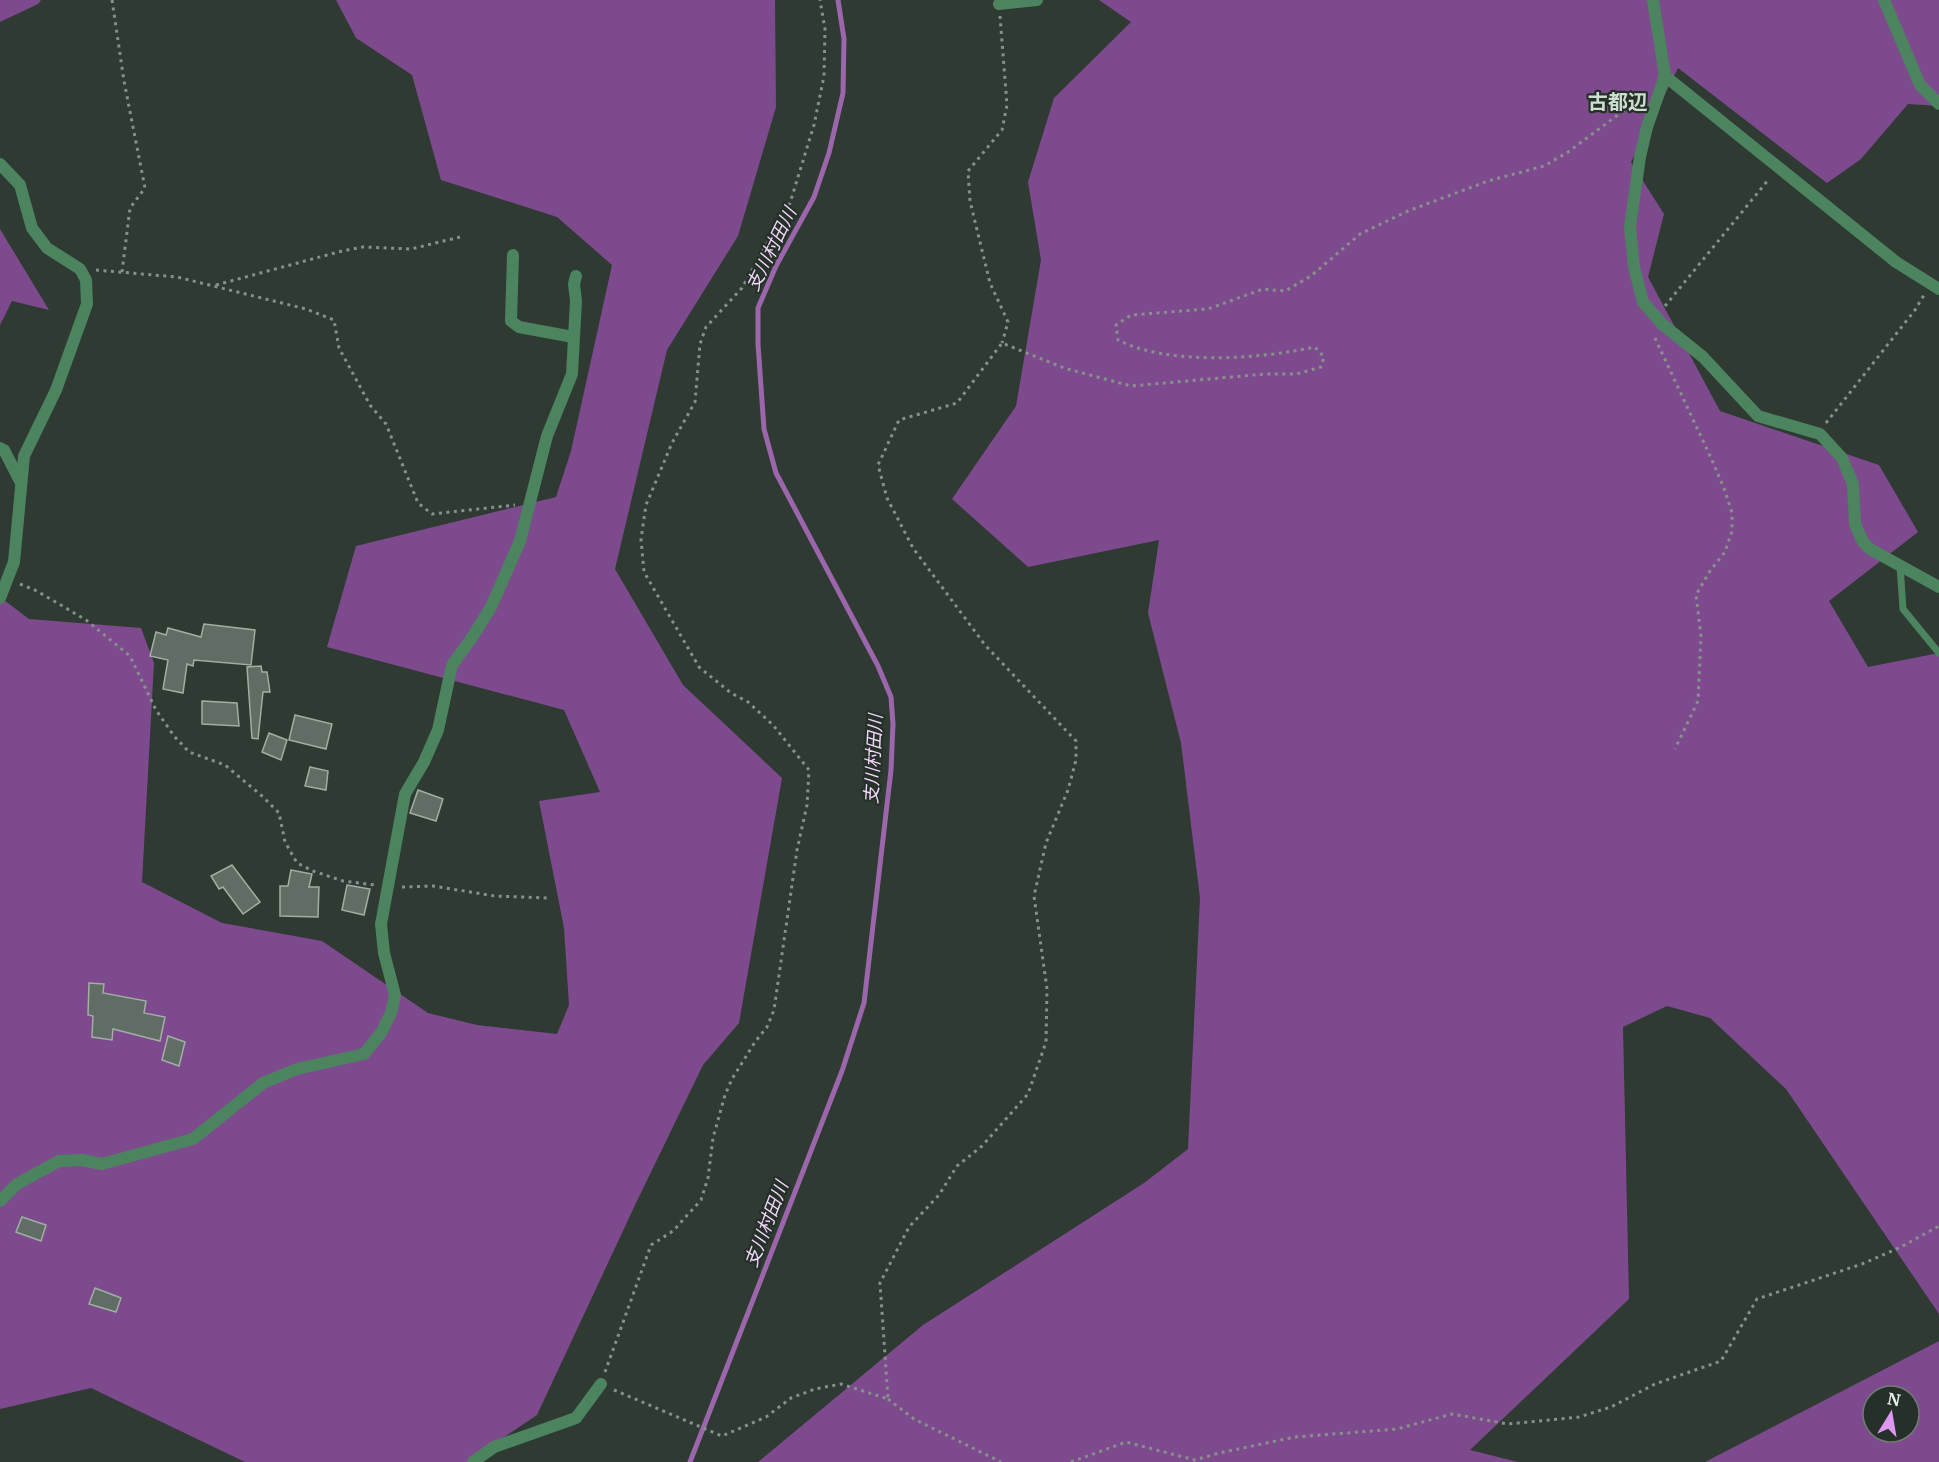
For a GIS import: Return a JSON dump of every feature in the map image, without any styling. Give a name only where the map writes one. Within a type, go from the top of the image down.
[{"type":"street","points":[[999,4],[1036,0]]},
{"type":"street","points":[[1653,0],[1665,76],[1647,127],[1640,157],[1630,227],[1634,267],[1643,302],[1703,357],[1758,416],[1817,434],[1842,458],[1853,483],[1855,524],[1863,542],[1870,549],[1939,587]]},
{"type":"street","points":[[1884,0],[1920,85],[1939,104]]},
{"type":"street","points":[[1665,76],[1896,262],[1935,286]]},
{"type":"street","points":[[0,164],[20,185],[32,228],[47,248],[80,269],[86,280],[87,304],[56,390],[24,456],[14,562],[0,597]]},
{"type":"street","points":[[513,255],[511,321],[519,327],[573,337]]},
{"type":"street","points":[[0,1201],[18,1184],[58,1161],[82,1160],[102,1164],[193,1139],[263,1083],[297,1069],[364,1054],[381,1033],[391,1013],[395,995],[384,953],[381,924],[405,794],[424,762],[438,730],[452,665],[491,607],[520,541],[547,436],[572,374],[576,276]]},
{"type":"street","points":[[0,448],[4,450],[21,484]]},
{"type":"street","points":[[473,1462],[494,1447],[576,1418],[601,1384]]},
{"type":"lane","points":[[1900,566],[1903,609],[1939,653]]},
{"type":"path","points":[[112,0],[124,81],[145,188],[130,208],[122,272]]},
{"type":"path","points":[[820,0],[825,29],[825,76],[814,125],[790,203],[742,288],[706,327],[700,344],[695,402],[672,443],[645,505],[641,539],[644,572],[699,667],[731,693],[748,702],[773,725],[809,770],[807,805],[797,850],[774,1010],[766,1027],[732,1079],[725,1095],[713,1138],[708,1178],[700,1200],[673,1231],[651,1245],[601,1384],[722,1436],[766,1417],[791,1398],[815,1389],[841,1384],[888,1399],[914,1419],[1001,1462]]},
{"type":"path","points":[[888,1399],[880,1283],[909,1227],[939,1195],[957,1166],[982,1146],[1028,1094],[1046,1042],[1047,989],[1034,896],[1046,843],[1068,790],[1076,760],[1076,741],[985,645],[913,548],[887,498],[878,465],[899,420],[957,403],[1002,343],[1008,322],[990,283],[970,201],[968,171],[1002,130],[1007,105],[999,4]]},
{"type":"path","points":[[1002,343],[1064,368],[1131,386],[1265,374],[1297,374],[1321,367],[1324,357],[1315,347],[1285,353],[1233,357],[1168,354],[1134,348],[1118,340],[1116,325],[1131,315],[1208,309],[1263,290],[1285,291],[1311,276],[1360,234],[1408,211],[1488,181],[1544,166],[1568,152],[1645,95]]},
{"type":"path","points":[[1675,749],[1698,701],[1701,636],[1696,595],[1710,571],[1725,552],[1732,531],[1732,513],[1711,458],[1653,333],[1656,316],[1779,167]]},
{"type":"path","points":[[214,285],[342,251],[363,247],[411,249],[460,237]]},
{"type":"path","points":[[80,269],[177,277],[306,309],[334,320],[339,348],[370,405],[386,424],[418,503],[432,514],[528,504]]},
{"type":"path","points":[[1817,434],[1935,286]]},
{"type":"path","points":[[8,578],[38,591],[86,621],[130,656],[156,710],[174,736],[189,752],[225,765],[279,813],[285,843],[297,863],[313,871],[343,880],[388,887],[433,886],[495,896],[547,898]]},
{"type":"path","points":[[1071,1462],[1126,1442],[1195,1460],[1295,1437],[1397,1429],[1452,1414],[1508,1424],[1579,1417],[1611,1407],[1655,1384],[1720,1361],[1756,1299],[1862,1264],[1939,1226]]},
{"type":"shaded area","points":[[0,0],[41,0],[38,4],[0,22]]},
{"type":"shaded area","points":[[336,0],[775,0],[776,107],[738,236],[667,350],[615,569],[683,685],[782,778],[739,1023],[703,1065],[537,1415],[467,1462],[245,1462],[91,1388],[0,1409],[0,597],[29,619],[141,628],[154,663],[142,882],[222,923],[322,941],[428,1013],[477,1025],[557,1034],[569,1005],[564,928],[539,801],[600,792],[564,710],[327,647],[356,546],[556,497],[571,451],[612,265],[557,217],[441,180],[412,75],[356,38]]},
{"type":"shaded area","points":[[1099,0],[1939,0],[1939,106],[1908,104],[1861,159],[1827,183],[1678,68],[1631,162],[1664,214],[1648,277],[1720,411],[1879,465],[1918,532],[1829,601],[1868,667],[1939,653],[1939,1314],[1786,1089],[1710,1018],[1667,1006],[1623,1027],[1629,1299],[1470,1450],[1518,1462],[758,1462],[923,1325],[1144,1183],[1188,1149],[1200,898],[1181,743],[1148,613],[1159,540],[1028,567],[952,499],[1016,406],[1041,260],[1028,182],[1054,98],[1131,22]]},
{"type":"shaded area","points":[[0,229],[49,310],[12,301],[0,325]]},
{"type":"shaded area","points":[[1939,1341],[1939,1462],[1705,1462]]},
{"type":"building","points":[[204,624],[255,630],[251,665],[194,660],[193,666],[187,664],[183,693],[163,689],[168,660],[150,656],[156,632],[166,635],[168,628],[201,637]]},
{"type":"building","points":[[261,666],[262,672],[267,672],[270,692],[263,692],[258,739],[252,738],[247,667]]},
{"type":"building","points":[[202,701],[237,703],[239,726],[202,724]]},
{"type":"building","points":[[295,715],[332,724],[326,749],[289,740]]},
{"type":"building","points":[[269,733],[287,740],[281,760],[262,752]]},
{"type":"building","points":[[310,767],[328,771],[326,790],[305,786]]},
{"type":"building","points":[[418,790],[443,799],[436,821],[410,813]]},
{"type":"building","points":[[232,865],[260,902],[243,914],[223,887],[219,889],[211,876]]},
{"type":"building","points":[[291,870],[312,874],[309,887],[319,887],[318,917],[280,916],[280,886],[288,886]]},
{"type":"building","points":[[347,885],[370,889],[364,915],[342,910]]},
{"type":"building","points":[[89,983],[104,984],[103,993],[146,1001],[144,1013],[165,1017],[160,1041],[113,1029],[112,1040],[92,1037],[93,1016],[88,1015]]},
{"type":"building","points":[[168,1036],[185,1042],[179,1066],[162,1060]]},
{"type":"building","points":[[22,1217],[46,1225],[41,1241],[16,1232]]},
{"type":"building","points":[[95,1288],[121,1298],[116,1312],[89,1304]]},
{"type":"waterway","name":"支川村田川","points":[[690,1462],[842,1071],[864,1003],[891,770],[893,724],[891,697],[878,666],[776,473],[764,429],[758,344],[758,308],[776,266],[814,197],[829,153],[843,93],[844,39],[838,0]]},
{"type":"district","name":"古都辺","points":[[1618,101]]}]
